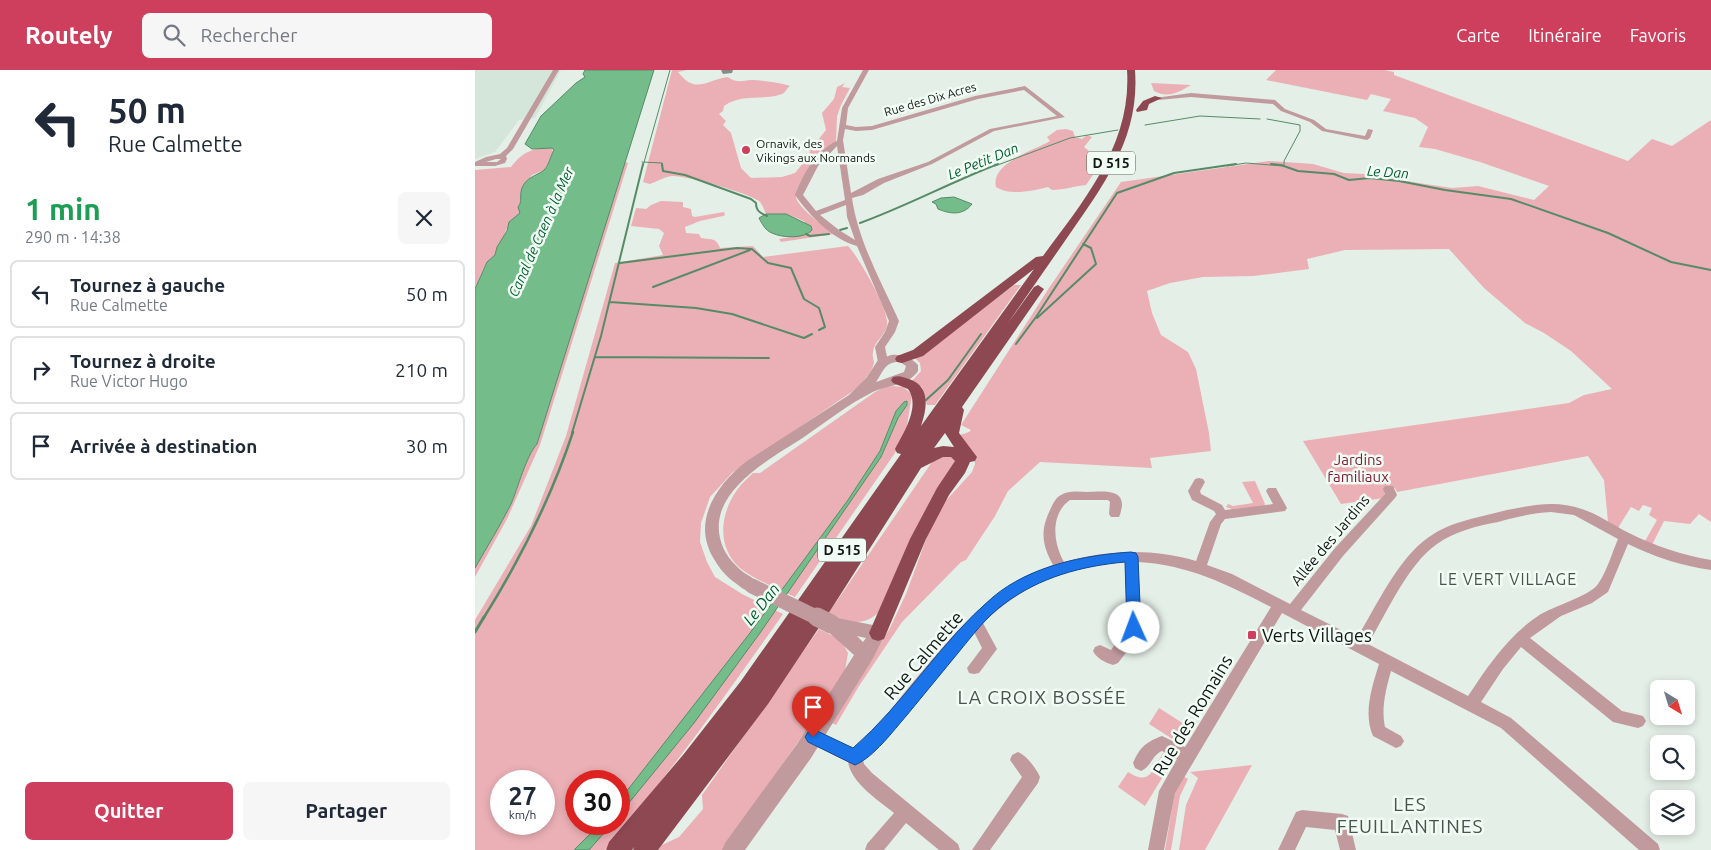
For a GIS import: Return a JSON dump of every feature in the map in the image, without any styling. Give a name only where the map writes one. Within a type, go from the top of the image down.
[{"type":"highway","name":"D 515","points":[[617,850],[690,762],[747,687],[852,534],[1105,175],[1121,144],[1137,71]]},
{"type":"highway","points":[[1137,126],[1143,94],[1148,98],[1158,98]]},
{"type":"highway","points":[[1140,110],[1144,108],[1146,103],[1158,98]]},
{"type":"highway","name":"D 515","points":[[644,850],[761,698],[824,606],[915,465],[1113,180]]},
{"type":"highway","points":[[887,361],[918,352],[1036,263],[1057,243]]},
{"type":"highway","points":[[852,534],[880,482],[909,437],[917,418],[918,393],[913,386],[894,381]]},
{"type":"highway","points":[[936,506],[960,481],[970,466],[971,458],[952,434],[957,415],[957,405]]},
{"type":"highway","points":[[878,633],[918,539],[943,492],[960,469],[962,459],[952,451],[938,452],[915,465]]},
{"type":"street","points":[[478,164],[499,163],[504,159],[502,156],[510,150],[556,70]]},
{"type":"street","points":[[866,70],[849,98],[840,142],[851,217],[893,316],[892,329],[880,346],[887,361],[881,379],[894,381]]},
{"type":"street","name":"Rue des Dix Acres","points":[[842,126],[856,129],[872,128],[977,97],[1025,88],[1061,117],[1023,122],[992,130],[943,157],[881,181],[849,199]]},
{"type":"street","points":[[1158,98],[1191,95],[1275,102],[1283,110],[1307,119],[1320,128],[1333,133],[1367,138],[1370,130]]},
{"type":"street","points":[[840,142],[829,147],[799,195],[815,214],[848,241],[861,244]]},
{"type":"street","points":[[815,214],[849,199]]},
{"type":"street","points":[[732,850],[813,737],[878,633],[831,624],[752,586],[727,568],[713,547],[712,523],[721,496],[739,476],[755,463],[854,397],[873,387],[911,374],[913,368],[909,361],[887,361],[854,397]]},
{"type":"street","points":[[1199,482],[1194,491],[1196,497],[1218,508],[1222,515]]},
{"type":"street","name":"Allée des Jardins","points":[[1286,609],[1391,495],[1389,489]]},
{"type":"street","points":[[1200,567],[1216,522],[1222,515],[1281,508],[1273,491]]},
{"type":"street","points":[[1061,568],[1048,538],[1048,532],[1058,504],[1063,499],[1069,496],[1111,496],[1116,500],[1115,514]]},
{"type":"street","points":[[1359,647],[1422,550],[1444,534],[1463,526],[1541,506],[1578,512],[1625,537],[1672,557],[1711,565]]},
{"type":"street","points":[[1471,704],[1508,651],[1528,630],[1557,612],[1598,594],[1607,581],[1619,547],[1625,537]]},
{"type":"street","points":[[1100,651],[1113,659],[1130,637],[1134,628],[1131,557]]},
{"type":"street","name":"Rue Calmette","points":[[855,757],[881,734],[972,626],[998,600],[1013,590],[1061,568],[1095,560],[1131,557],[1161,558],[1200,567],[1227,578],[1506,723],[1653,850]]},
{"type":"street","name":"Rue des Romains","points":[[1156,850],[1167,790],[1187,756],[1286,609]]},
{"type":"street","points":[[831,624],[865,654]]},
{"type":"street","points":[[972,626],[979,628],[990,649],[974,668]]},
{"type":"street","points":[[1520,638],[1618,717],[1639,721]]},
{"type":"street","points":[[1387,661],[1379,685],[1375,716],[1378,731],[1396,741]]},
{"type":"street","points":[[813,737],[855,757],[857,768],[866,779],[951,850]]},
{"type":"street","points":[[1141,763],[1151,748],[1162,743],[1187,756]]},
{"type":"street","points":[[980,850],[1032,777],[1018,760]]},
{"type":"street","points":[[873,850],[905,812]]},
{"type":"street","points":[[1286,850],[1302,818],[1342,822],[1348,850]]},
{"type":"shaded area","points":[[475,70],[561,70],[535,118],[519,120],[495,152],[475,159]]},
{"type":"green space","points":[[672,70],[687,70],[678,72],[690,83],[696,84],[728,77],[736,81],[751,80],[790,86],[783,93],[775,96],[745,98],[731,102],[724,106],[723,111],[719,114],[726,121],[723,125],[731,133],[741,168],[751,178],[782,177],[795,173],[826,130],[822,113],[834,99],[837,87],[845,83],[842,87],[850,88],[837,116],[836,142],[824,151],[811,166],[800,183],[796,197],[801,206],[812,217],[834,234],[781,242],[779,239],[809,234],[804,221],[786,214],[766,214],[760,202],[753,198],[702,181],[672,176],[650,184],[643,182]]},
{"type":"green space","name":"Jardins familiaux","points":[[1276,70],[1384,70],[1394,72],[1394,75],[1628,161],[1652,139],[1672,146],[1711,120],[1711,522],[1699,514],[1690,524],[1664,521],[1652,545],[1645,541],[1657,520],[1649,515],[1652,508],[1643,505],[1639,511],[1631,507],[1618,528],[1608,522],[1604,480],[1588,456],[1397,492],[1395,488],[1385,489],[1384,498],[1341,504],[1303,441],[1569,403],[1584,395],[1612,389],[1571,351],[1525,323],[1484,288],[1449,249],[1345,250],[1307,259],[1309,269],[1253,276],[1203,277],[1170,283],[1147,291],[1152,313],[1161,335],[1188,352],[1196,369],[1211,451],[1150,458],[1152,468],[1040,462],[1008,491],[995,516],[966,560],[961,562],[902,622],[859,686],[836,725],[832,723],[890,628],[906,594],[927,537],[941,506],[972,472],[975,464],[974,457],[957,436],[971,430],[961,425],[1049,288],[1121,182],[1269,161],[1313,164],[1344,173],[1383,175],[1412,182],[1452,188],[1478,186],[1534,200],[1549,186],[1480,162],[1435,149],[1419,147],[1428,127],[1415,118],[1383,111],[1391,99],[1371,94],[1367,100],[1266,80]]},
{"type":"green space","points":[[1151,83],[1191,85],[1178,92],[1164,94],[1154,91]]},
{"type":"green space","points":[[1066,129],[1073,131],[1075,137],[1082,139],[1087,135],[1092,137],[1084,147],[1093,154],[1088,159],[1099,166],[1086,185],[1056,190],[1048,187],[1021,192],[1002,190],[996,187],[996,179],[1006,164],[1050,141],[1047,137],[1057,130]]},
{"type":"green space","points":[[539,148],[552,148],[551,160],[544,170],[532,175],[522,189],[520,213],[507,228],[495,255],[485,266],[475,289],[475,170],[511,167],[524,154]]},
{"type":"green space","points":[[625,162],[628,163],[540,445],[507,519],[475,577],[475,568],[511,504],[526,464],[537,444]]},
{"type":"green space","points":[[661,201],[683,202],[683,207],[691,209],[692,216],[695,217],[724,212],[725,215],[723,216],[700,221],[685,227],[686,233],[699,234],[701,238],[715,241],[720,248],[753,246],[763,257],[848,246],[866,272],[879,296],[887,318],[886,329],[875,345],[874,363],[871,371],[853,391],[732,473],[710,497],[701,523],[700,542],[715,577],[742,594],[783,614],[719,704],[652,793],[630,820],[630,770],[565,770],[565,835],[617,835],[605,850],[475,850],[475,620],[531,526],[566,436],[615,263],[663,255],[659,246],[664,233],[659,229],[631,226],[636,208],[646,209]]},
{"type":"green space","points":[[1014,285],[1021,285],[935,405],[927,405],[922,387],[912,381],[921,371],[920,363],[915,358]]},
{"type":"green space","points":[[885,387],[903,387],[912,394],[906,432],[895,453],[795,597],[744,571],[735,563],[729,553],[723,532],[727,510],[739,487],[753,473],[760,473],[875,392]]},
{"type":"green space","points":[[939,456],[953,457],[957,464],[882,609],[869,619],[856,622],[842,620],[828,614],[934,459]]},
{"type":"green space","points":[[1255,481],[1265,504],[1264,506],[1232,509],[1226,507],[1228,504],[1233,506],[1253,503],[1242,482]]},
{"type":"green space","points":[[819,629],[835,637],[843,644],[848,653],[845,671],[723,850],[658,850],[662,845],[679,837],[703,809],[702,795]]},
{"type":"green space","points":[[1159,708],[1192,729],[1182,745],[1149,724]]},
{"type":"green space","points":[[1166,752],[1173,760],[1145,806],[1118,787],[1128,772],[1135,776],[1146,777],[1153,771],[1163,753]]},
{"type":"green space","points":[[1252,765],[1205,850],[1179,850],[1186,805],[1198,778],[1190,772]]},
{"type":"green space","points":[[1183,776],[1188,779],[1180,796],[1171,850],[1165,850],[1175,791]]},
{"type":"water","name":"Canal de Caen à la Mer","points":[[585,70],[654,70],[537,444],[526,464],[511,504],[475,568],[475,289],[487,262],[495,255],[497,247],[507,231],[509,222],[520,213],[518,207],[524,185],[528,180],[545,169],[554,150],[552,148],[532,149],[525,144],[541,116],[585,77],[583,74]]},
{"type":"water","points":[[954,197],[972,204],[965,211],[952,213],[938,209],[936,204],[932,202],[941,198]]},
{"type":"water","points":[[766,214],[786,214],[811,226],[812,230],[799,236],[787,237],[776,235],[766,229],[759,218]]},
{"type":"water","points":[[907,401],[907,405],[898,418],[881,457],[760,633],[694,723],[630,802],[630,787],[750,633],[848,500],[880,451],[896,411]]},
{"type":"water","points":[[589,835],[602,835],[589,850],[574,850]]},
{"type":"waterway","points":[[644,162],[670,70]]},
{"type":"waterway","name":"Le Petit Dan","points":[[1145,125],[1200,116],[1260,119]]},
{"type":"waterway","name":"Le Petit Dan","points":[[1267,119],[1300,125],[1300,131],[1284,161],[1284,165]]},
{"type":"waterway","name":"Le Petit Dan","points":[[995,166],[1070,138],[1118,130]]},
{"type":"waterway","name":"Le Petit Dan","points":[[643,166],[644,162]]},
{"type":"waterway","name":"Le Petit Dan","points":[[644,162],[662,164]]},
{"type":"waterway","name":"Le Dan","points":[[1227,166],[1246,163],[1283,166]]},
{"type":"waterway","points":[[572,433],[601,336],[643,164]]},
{"type":"waterway","name":"Le Petit Dan","points":[[662,164],[663,171],[685,175],[751,199],[756,203],[759,211],[767,216]]},
{"type":"waterway","name":"Le Petit Dan","points":[[860,223],[998,164]]},
{"type":"waterway","name":"Le Dan","points":[[1084,244],[1117,193],[1174,173],[1236,164]]},
{"type":"waterway","name":"Le Dan","points":[[1271,164],[1281,165],[1298,171],[1334,174],[1349,180],[1370,178],[1399,181],[1445,190],[1511,199],[1608,233],[1671,262],[1711,270]]},
{"type":"waterway","name":"Le Petit Dan","points":[[840,230],[847,228]]},
{"type":"waterway","name":"Le Petit Dan","points":[[806,234],[810,236],[829,234]]},
{"type":"waterway","name":"Le Dan","points":[[1016,344],[1084,244]]},
{"type":"waterway","name":"Le Dan","points":[[1037,318],[1096,264],[1091,248],[1084,244]]},
{"type":"waterway","points":[[620,263],[737,248],[752,249],[768,263],[791,268],[804,299],[819,308],[825,327],[819,330]]},
{"type":"waterway","points":[[653,287],[750,250]]},
{"type":"waterway","points":[[610,302],[696,308],[732,314],[804,338],[812,334]]},
{"type":"waterway","name":"Le Dan","points":[[926,400],[948,380],[981,334]]},
{"type":"waterway","points":[[595,357],[769,358]]},
{"type":"waterway","points":[[483,619],[510,574],[534,528],[555,481],[573,432]]},
{"type":"waterway","points":[[475,632],[484,617]]},
{"type":"place","name":"Ornavik, des Vikings aux Normands","points":[[746,150]]},
{"type":"place","name":"Verts Villages","points":[[1252,635]]},
{"type":"district","name":"LE VERT VILLAGE","points":[[1508,579]]},
{"type":"district","name":"LA CROIX BOSSÉE","points":[[1042,697]]},
{"type":"district","name":"LES FEUILLANTINES","points":[[1410,815]]},
{"type":"route","points":[[813,737],[855,757],[881,734],[972,626],[998,600],[1022,585],[1061,568],[1080,562],[1131,557],[1134,628]]}]
